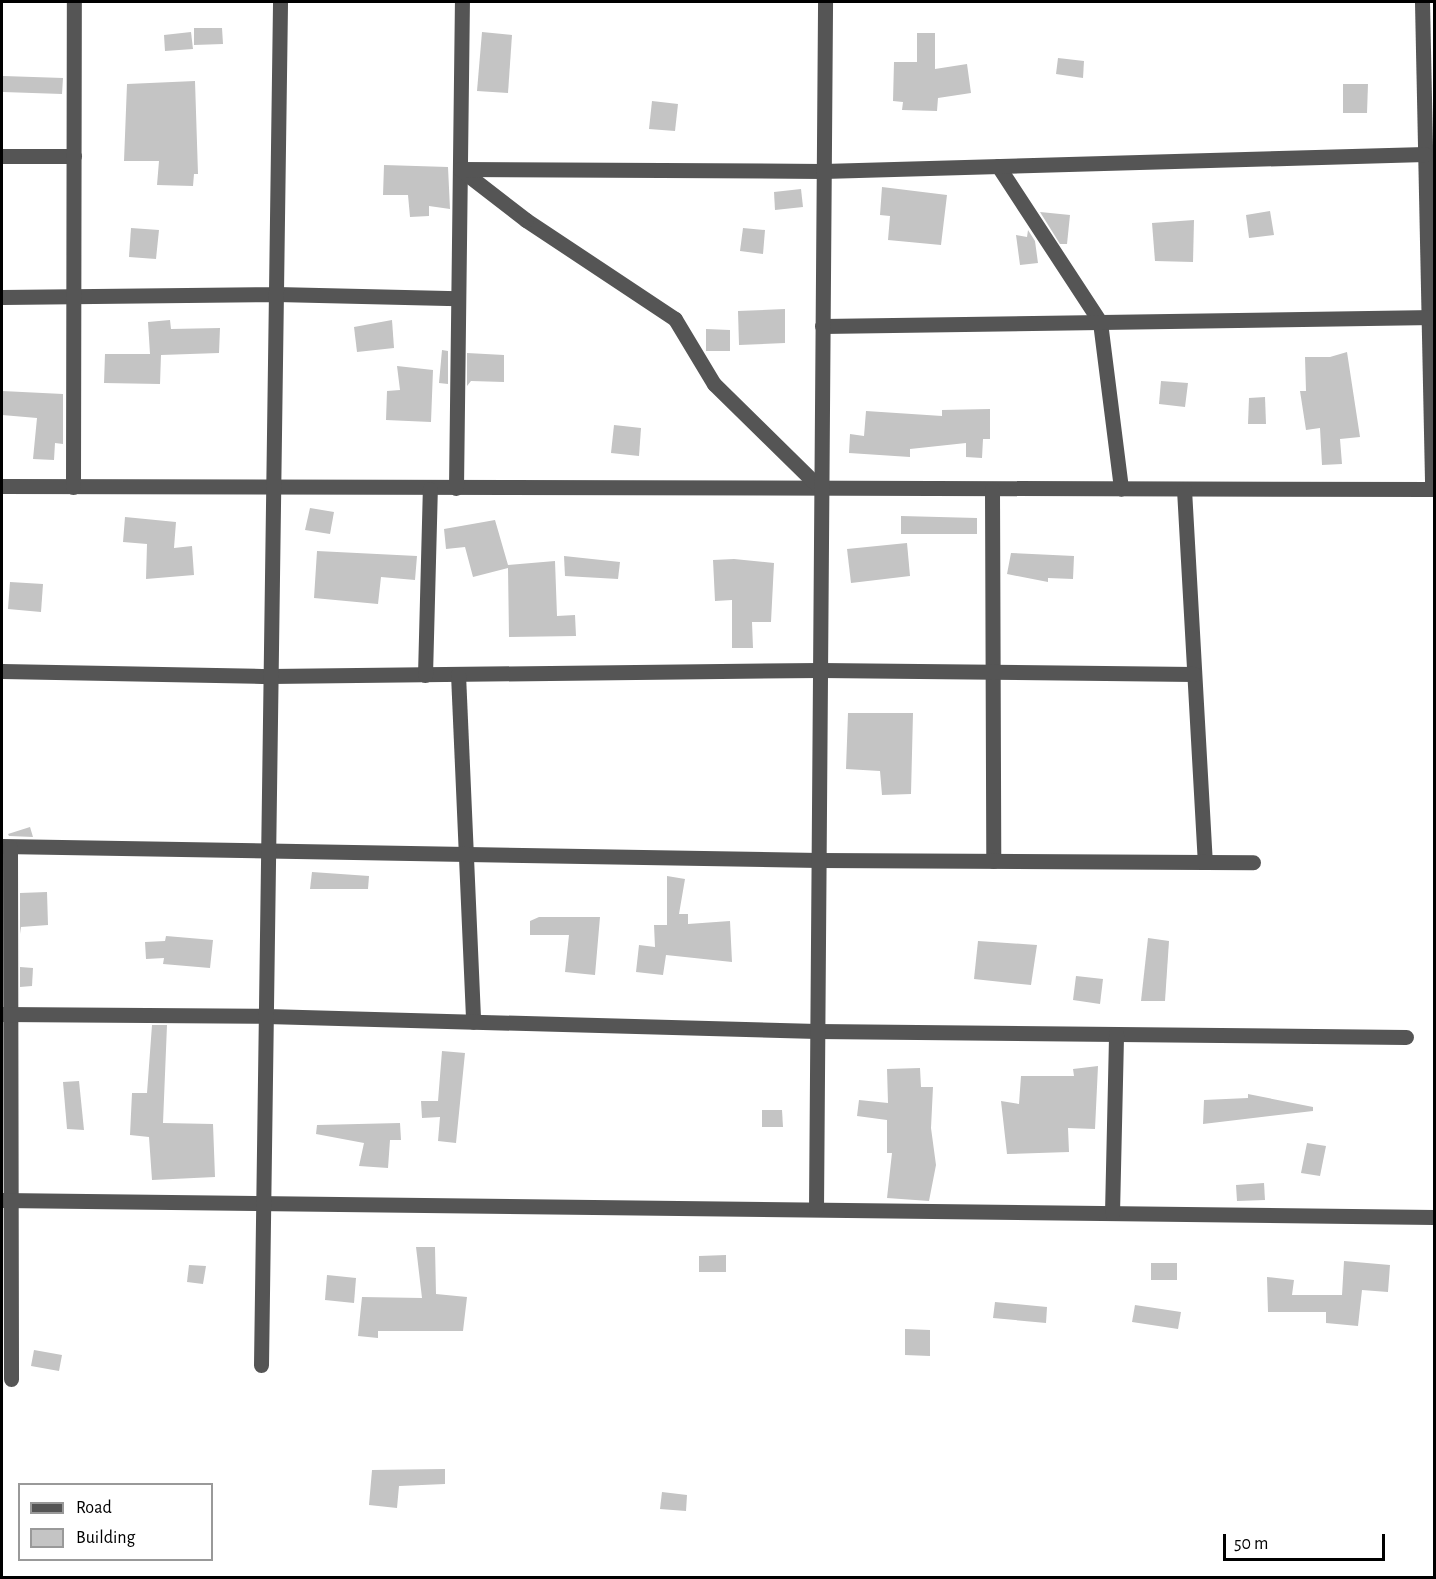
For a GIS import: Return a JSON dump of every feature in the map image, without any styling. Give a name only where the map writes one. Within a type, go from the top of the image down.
[{"type":"street","points":[[73,487],[74,2]]},
{"type":"street","points":[[261,1365],[280,2]]},
{"type":"street","points":[[456,488],[462,2]]},
{"type":"street","points":[[816,1209],[825,2]]},
{"type":"street","points":[[2,486],[430,489],[1433,489],[1431,317],[1422,2]]},
{"type":"street","points":[[460,169],[824,171],[1425,154]]},
{"type":"street","points":[[2,156],[74,156]]},
{"type":"street","points":[[998,166],[1100,322],[1121,489]]},
{"type":"street","points":[[460,169],[526,220],[675,319],[714,384],[821,489]]},
{"type":"street","points":[[2,297],[276,294],[458,298]]},
{"type":"street","points":[[822,326],[1431,317]]},
{"type":"street","points":[[425,675],[430,489]]},
{"type":"street","points":[[992,489],[993,861]]},
{"type":"street","points":[[1184,489],[1205,861]]},
{"type":"street","points":[[2,671],[270,676],[820,670],[1194,674]]},
{"type":"street","points":[[458,674],[473,1022]]},
{"type":"street","points":[[10,1379],[6,1200],[6,847],[268,849],[819,860],[1253,862]]},
{"type":"street","points":[[6,1014],[266,1016],[817,1031],[1406,1037]]},
{"type":"street","points":[[1112,1213],[1116,1034]]},
{"type":"street","points":[[6,1200],[1434,1217]]},
{"type":"building","points":[[194,28],[222,28],[223,44],[194,45]]},
{"type":"building","points":[[191,32],[193,49],[165,51],[164,35]]},
{"type":"building","points":[[482,32],[512,35],[508,93],[477,91]]},
{"type":"building","points":[[917,33],[935,33],[935,69],[967,64],[971,93],[938,98],[937,111],[902,110],[903,102],[893,101],[894,62],[917,62]]},
{"type":"building","points":[[1058,58],[1084,61],[1083,78],[1056,74]]},
{"type":"building","points":[[3,76],[63,78],[62,94],[3,92]]},
{"type":"building","points":[[195,81],[198,174],[194,174],[193,186],[157,185],[159,161],[124,161],[127,84]]},
{"type":"building","points":[[1343,84],[1368,84],[1367,113],[1343,113]]},
{"type":"building","points":[[652,101],[678,104],[675,131],[649,129]]},
{"type":"building","points":[[384,165],[448,167],[450,209],[429,206],[429,216],[410,217],[408,195],[383,195]]},
{"type":"building","points":[[882,187],[947,195],[941,245],[888,240],[890,216],[880,215]]},
{"type":"building","points":[[801,189],[803,207],[775,210],[774,192]]},
{"type":"building","points":[[1270,211],[1274,235],[1249,238],[1246,215]]},
{"type":"building","points":[[1040,212],[1070,215],[1067,244],[1060,244]]},
{"type":"building","points":[[1194,220],[1193,262],[1155,261],[1152,223]]},
{"type":"building","points":[[131,228],[159,230],[156,259],[129,257]]},
{"type":"building","points":[[743,228],[765,230],[763,254],[740,251]]},
{"type":"building","points":[[1028,230],[1035,241],[1038,263],[1020,265],[1016,235],[1027,237]]},
{"type":"building","points":[[785,309],[785,343],[739,345],[738,311]]},
{"type":"building","points":[[170,320],[171,329],[220,328],[219,353],[161,355],[160,384],[104,383],[105,354],[150,354],[148,322]]},
{"type":"building","points":[[392,320],[394,348],[357,352],[354,327]]},
{"type":"building","points":[[706,329],[730,330],[730,351],[706,351]]},
{"type":"building","points":[[442,350],[448,351],[448,384],[439,383]]},
{"type":"building","points":[[1347,352],[1360,437],[1340,439],[1342,464],[1322,465],[1320,428],[1306,430],[1300,391],[1306,391],[1305,357],[1330,357]]},
{"type":"building","points":[[467,353],[504,355],[504,382],[471,381],[467,386]]},
{"type":"building","points":[[397,366],[433,370],[431,422],[386,420],[387,391],[400,390]]},
{"type":"building","points":[[1161,381],[1188,383],[1185,407],[1159,404]]},
{"type":"building","points":[[2,391],[63,394],[63,444],[55,443],[54,460],[33,459],[37,418],[2,415]]},
{"type":"building","points":[[1265,397],[1266,424],[1248,424],[1249,398]]},
{"type":"building","points":[[990,409],[990,439],[983,439],[982,458],[966,457],[966,443],[910,449],[910,457],[849,453],[850,434],[864,436],[866,411],[942,416],[942,410]]},
{"type":"building","points":[[614,425],[641,428],[639,456],[611,453]]},
{"type":"building","points":[[310,508],[334,512],[330,534],[305,530]]},
{"type":"building","points":[[901,516],[977,518],[977,534],[901,534]]},
{"type":"building","points":[[125,517],[176,522],[174,548],[192,546],[194,575],[146,579],[147,544],[123,542]]},
{"type":"building","points":[[495,520],[508,565],[555,561],[557,616],[575,615],[576,636],[509,637],[508,568],[473,577],[465,547],[446,549],[444,529]]},
{"type":"building","points":[[907,543],[910,576],[851,583],[847,549]]},
{"type":"building","points":[[317,551],[417,556],[415,580],[381,577],[378,604],[314,598]]},
{"type":"building","points":[[1011,553],[1074,556],[1073,579],[1048,578],[1048,582],[1007,574]]},
{"type":"building","points":[[564,556],[620,562],[618,579],[565,576]]},
{"type":"building","points":[[734,559],[774,563],[771,622],[752,622],[753,648],[732,648],[732,600],[715,601],[713,560]]},
{"type":"building","points":[[10,582],[43,584],[41,612],[8,609]]},
{"type":"building","points":[[848,713],[913,713],[911,794],[882,795],[880,771],[846,769]]},
{"type":"building","points":[[30,827],[33,837],[9,836],[8,834]]},
{"type":"building","points":[[312,872],[369,876],[368,889],[310,889]]},
{"type":"building","points":[[667,876],[685,879],[679,914],[688,914],[688,924],[730,921],[732,962],[666,955],[663,975],[636,972],[639,945],[655,947],[654,925],[667,925]]},
{"type":"building","points":[[47,892],[48,925],[21,927],[20,934],[20,893]]},
{"type":"building","points":[[539,917],[600,917],[595,975],[565,972],[569,935],[530,935],[530,921]]},
{"type":"building","points":[[166,936],[213,940],[210,968],[163,964],[164,958],[146,959],[145,942],[165,941]]},
{"type":"building","points":[[1148,938],[1169,941],[1165,1001],[1141,1001]]},
{"type":"building","points":[[978,941],[1037,945],[1031,985],[974,979]]},
{"type":"building","points":[[20,967],[33,968],[32,986],[20,987]]},
{"type":"building","points":[[1076,976],[1103,979],[1100,1004],[1073,1000]]},
{"type":"building","points":[[152,1025],[167,1025],[163,1123],[213,1124],[215,1177],[152,1180],[149,1137],[130,1135],[132,1093],[147,1093]]},
{"type":"building","points":[[442,1051],[465,1053],[456,1143],[438,1141],[440,1117],[422,1118],[421,1101],[438,1101]]},
{"type":"building","points":[[1098,1066],[1095,1129],[1068,1128],[1069,1152],[1007,1154],[1001,1101],[1019,1104],[1021,1076],[1074,1076],[1073,1069]]},
{"type":"building","points":[[920,1068],[921,1087],[933,1087],[931,1128],[936,1165],[929,1201],[887,1198],[892,1153],[887,1153],[887,1120],[857,1116],[859,1100],[888,1103],[887,1069]]},
{"type":"building","points":[[79,1081],[84,1130],[67,1129],[63,1082]]},
{"type":"building","points":[[1248,1094],[1313,1107],[1313,1111],[1203,1124],[1204,1100],[1248,1098]]},
{"type":"building","points":[[762,1110],[782,1110],[783,1127],[762,1127]]},
{"type":"building","points":[[400,1123],[401,1140],[390,1140],[388,1168],[359,1166],[364,1143],[316,1134],[317,1125]]},
{"type":"building","points":[[1307,1143],[1326,1146],[1320,1176],[1301,1173]]},
{"type":"building","points":[[1264,1183],[1265,1200],[1237,1201],[1236,1185]]},
{"type":"building","points":[[416,1247],[435,1247],[436,1294],[467,1297],[463,1331],[378,1331],[378,1338],[358,1336],[362,1297],[422,1298]]},
{"type":"building","points":[[726,1255],[726,1272],[699,1272],[699,1256]]},
{"type":"building","points":[[1344,1261],[1390,1265],[1388,1292],[1362,1290],[1358,1326],[1326,1323],[1326,1312],[1268,1312],[1267,1277],[1294,1280],[1292,1295],[1342,1295]]},
{"type":"building","points":[[1151,1263],[1177,1263],[1177,1280],[1151,1280]]},
{"type":"building","points":[[189,1265],[206,1266],[203,1284],[187,1282]]},
{"type":"building","points":[[327,1275],[356,1278],[354,1303],[325,1300]]},
{"type":"building","points":[[995,1302],[1047,1307],[1046,1323],[993,1318]]},
{"type":"building","points":[[1135,1305],[1181,1312],[1178,1329],[1132,1322]]},
{"type":"building","points":[[905,1329],[930,1330],[930,1356],[905,1355]]},
{"type":"building","points":[[34,1350],[62,1355],[59,1371],[31,1366]]},
{"type":"building","points":[[445,1469],[445,1484],[399,1486],[397,1508],[369,1505],[372,1470]]},
{"type":"building","points":[[662,1492],[687,1495],[686,1511],[660,1509]]}]
